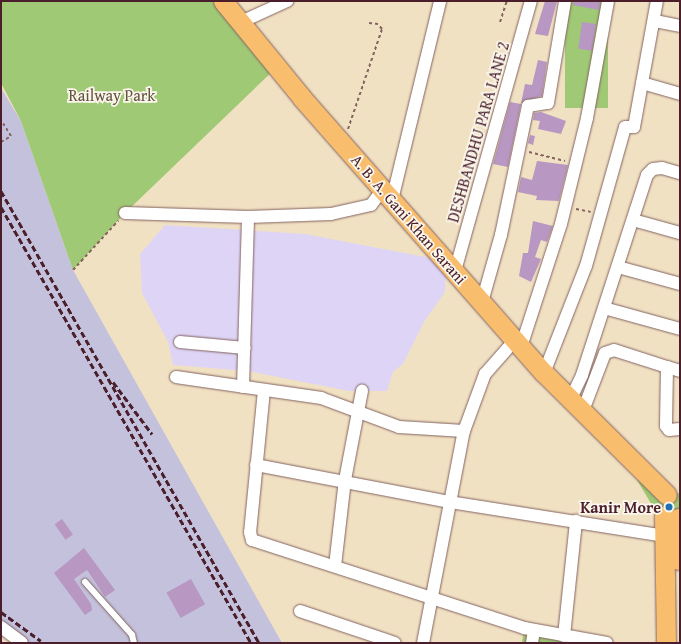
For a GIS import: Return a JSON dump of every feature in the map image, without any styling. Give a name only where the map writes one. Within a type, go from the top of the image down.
[{"type":"main road","name":"A. B. A. Gani Khan Sarani","points":[[223,1],[342,143],[518,344],[672,508]]},
{"type":"main road","points":[[666,643],[665,536],[672,508]]},
{"type":"main road","points":[[672,508],[676,643]]},
{"type":"street","points":[[241,22],[287,1]]},
{"type":"street","points":[[126,213],[248,217],[357,210],[371,205],[388,195],[440,1]]},
{"type":"street","name":"DESHBANDHU PARA LANE 2","points":[[455,271],[531,1]]},
{"type":"street","points":[[482,302],[520,150],[528,106],[548,103],[565,1]]},
{"type":"street","points":[[422,643],[464,431],[485,374],[518,344],[565,206],[576,164],[608,1]]},
{"type":"street","points":[[544,373],[586,266],[626,126],[634,127],[655,22],[657,1]]},
{"type":"street","points":[[655,22],[680,26]]},
{"type":"street","points":[[642,84],[680,94]]},
{"type":"street","points":[[576,406],[604,308],[647,175],[653,169],[680,173]]},
{"type":"street","points":[[243,387],[248,217]]},
{"type":"street","points":[[633,220],[680,233]]},
{"type":"street","points":[[618,267],[680,284]]},
{"type":"street","points":[[604,308],[680,329]]},
{"type":"street","points":[[180,342],[244,348]]},
{"type":"street","points":[[576,406],[609,350],[680,371]]},
{"type":"street","points":[[667,367],[666,426],[669,430],[680,429]]},
{"type":"street","points":[[176,377],[321,398],[398,426],[464,431]]},
{"type":"street","points":[[264,390],[250,537],[430,600],[534,630],[607,643]]},
{"type":"street","points":[[335,566],[345,480],[356,412],[362,391]]},
{"type":"street","points":[[256,465],[345,480],[450,502],[665,536]]},
{"type":"street","points":[[564,636],[576,521]]},
{"type":"street","points":[[300,611],[395,643]]},
{"type":"street","points":[[1,627],[22,643]]},
{"type":"street","points":[[532,643],[534,630]]},
{"type":"lane","points":[[85,582],[132,635],[134,643]]},
{"type":"path","points":[[500,22],[507,1]]},
{"type":"path","points":[[342,143],[368,77],[382,29],[378,24],[369,23]]},
{"type":"path","points":[[1,142],[11,136],[3,123]]},
{"type":"path","points":[[520,150],[576,164]]},
{"type":"path","points":[[565,206],[601,214]]},
{"type":"path","points":[[72,270],[126,213]]},
{"type":"shaded area","points":[[1,88],[21,121],[73,270],[282,643],[14,643],[1,633]]},
{"type":"shaded area","points":[[165,225],[305,234],[446,261],[445,292],[424,322],[403,364],[393,372],[387,391],[349,391],[247,371],[173,365],[168,342],[142,293],[140,254]]},
{"type":"green space","name":"Railway Park","points":[[1,1],[223,1],[277,67],[125,213],[73,270],[21,121],[1,83]]},
{"type":"green space","points":[[565,1],[608,1],[608,108],[565,108]]},
{"type":"green space","points":[[637,480],[680,494],[680,517],[656,512]]},
{"type":"green space","points":[[524,628],[610,643],[522,643]]},
{"type":"building","points":[[545,1],[557,1],[548,36],[535,34]]},
{"type":"building","points":[[574,1],[600,1],[599,10],[573,5]]},
{"type":"building","points":[[582,22],[596,24],[592,51],[578,49]]},
{"type":"building","points":[[538,60],[547,62],[542,96],[521,103],[525,84],[532,85]]},
{"type":"building","points":[[510,102],[521,104],[508,167],[493,164]]},
{"type":"building","points":[[541,112],[566,121],[561,134],[538,129],[540,121],[533,120],[534,113]]},
{"type":"building","points":[[530,135],[535,136],[533,145],[528,143]]},
{"type":"building","points":[[537,161],[568,165],[559,201],[536,200],[537,196],[518,192],[521,177],[532,180]]},
{"type":"building","points":[[533,221],[553,226],[547,242],[541,240],[535,257],[541,259],[531,282],[519,276],[523,253],[528,253]]},
{"type":"building","points":[[62,519],[73,535],[66,540],[55,524]]},
{"type":"building","points":[[84,548],[115,590],[105,597],[87,570],[74,579],[91,604],[92,610],[85,615],[54,573]]},
{"type":"building","points":[[191,579],[205,604],[181,618],[167,593]]},
{"type":"railway","points":[[1,191],[259,643]]},
{"type":"railway","points":[[1,207],[251,643]]},
{"type":"railway","points":[[113,382],[152,434]]},
{"type":"railway","points":[[1,612],[41,641]]},
{"type":"place","name":"Kanir More","points":[[669,507]]}]
